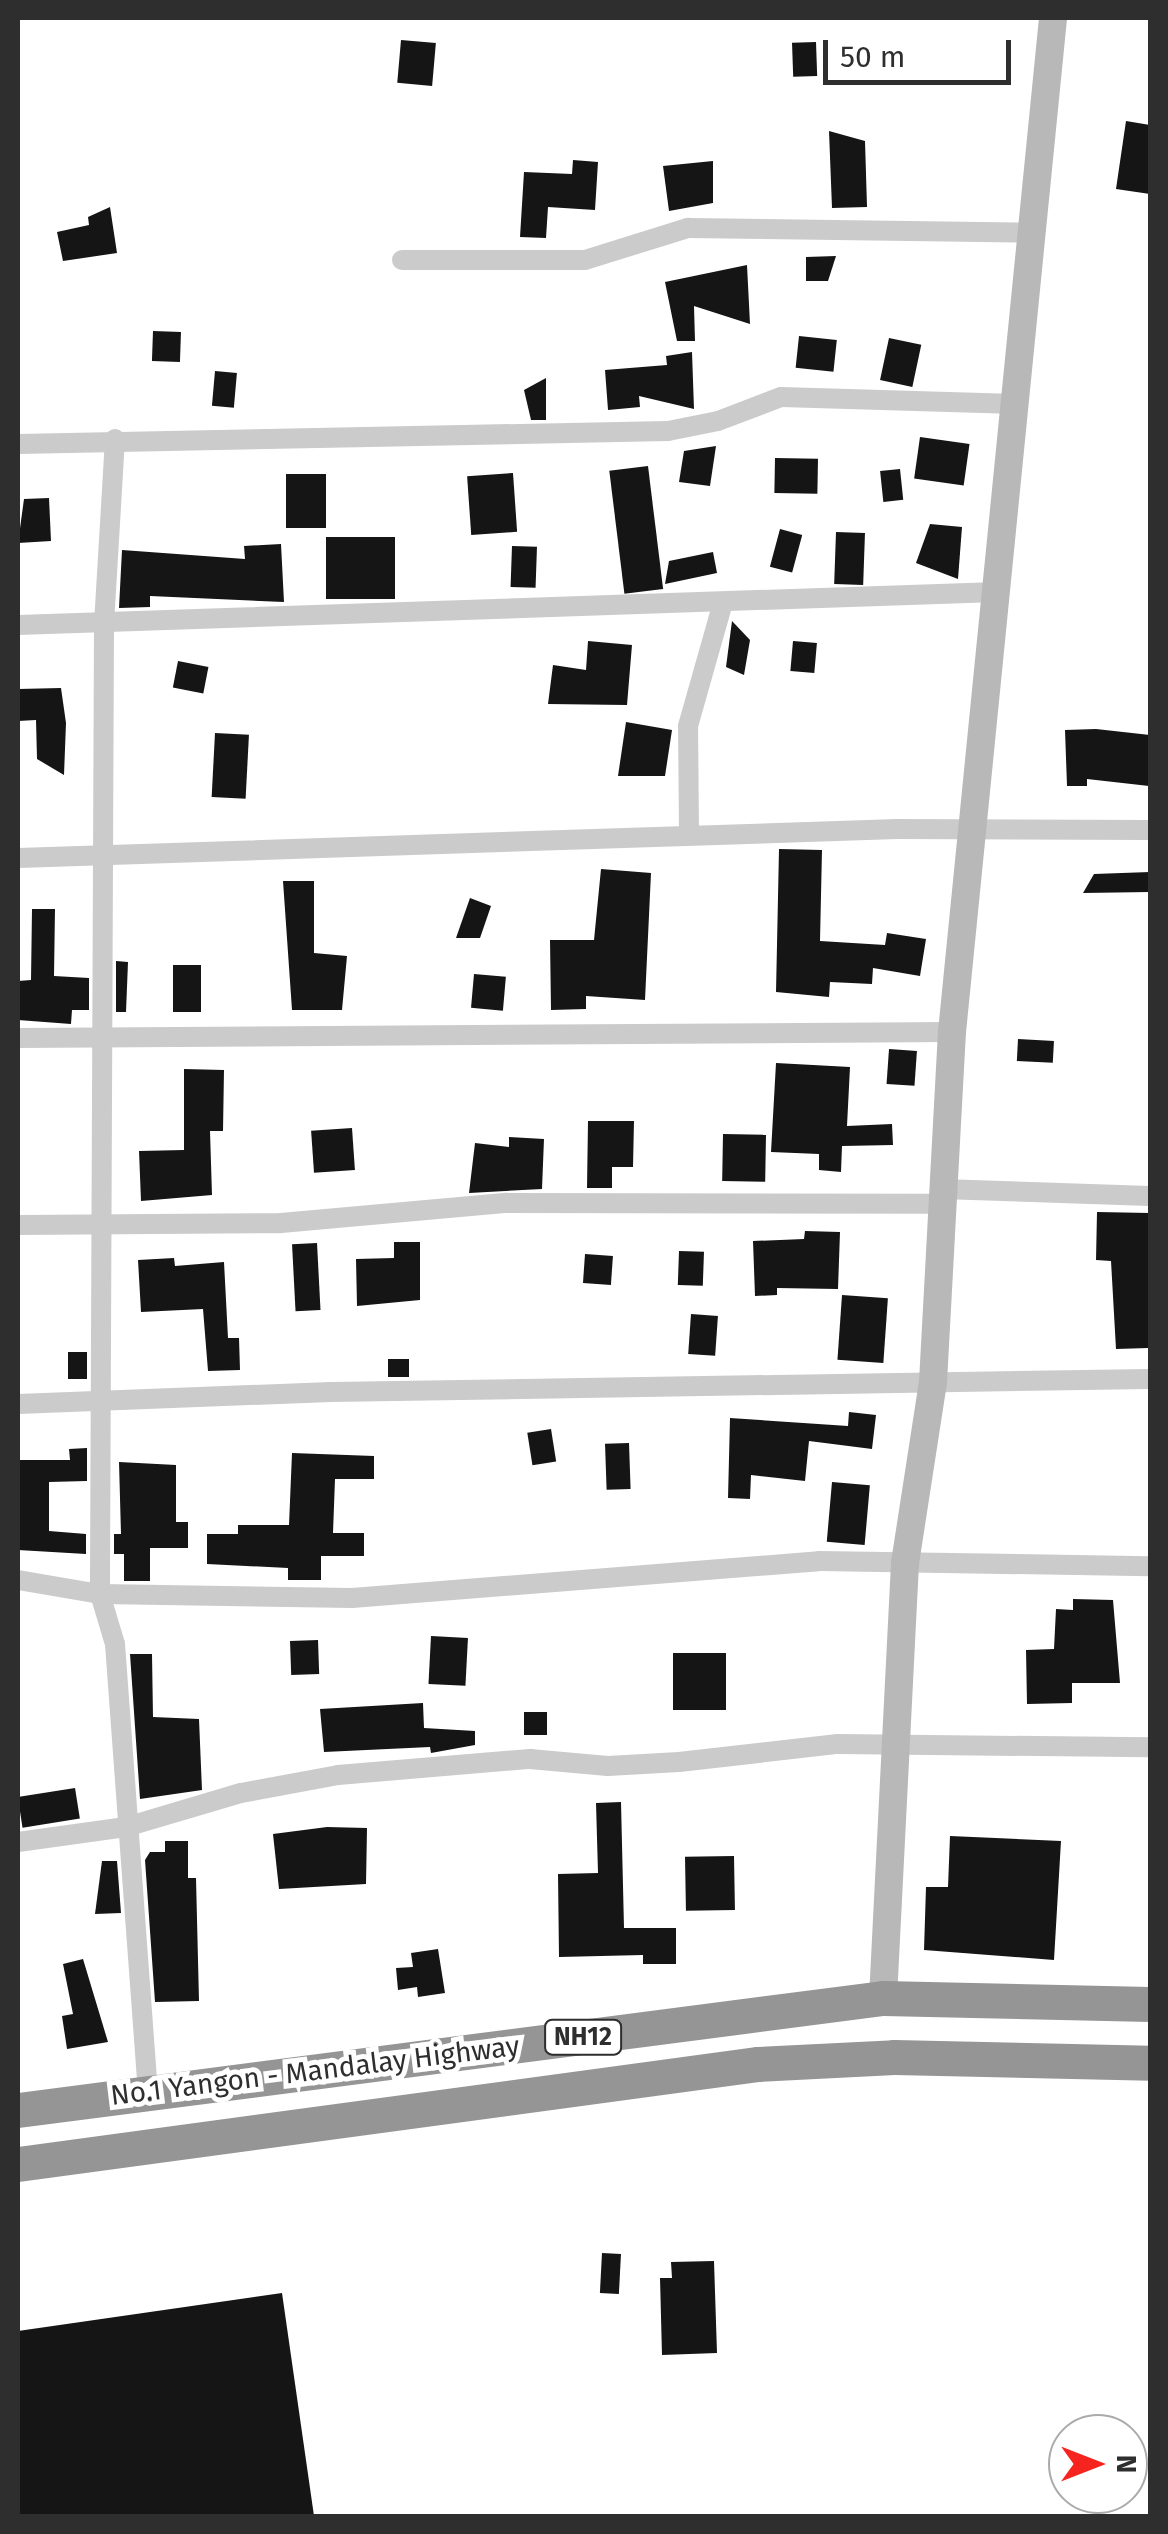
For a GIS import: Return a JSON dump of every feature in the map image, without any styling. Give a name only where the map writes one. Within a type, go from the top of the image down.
[{"type":"highway","name":"No.1 Yangon - Mandalay Highway","points":[[18,2110],[883,1998],[1150,2004]]},
{"type":"highway","name":"No.1 Yangon - Mandalay Highway","points":[[18,2164],[758,2064],[894,2057],[1150,2063]]},
{"type":"street","points":[[883,1998],[905,1563],[932,1382],[952,1032],[1054,18]]},
{"type":"street","points":[[402,260],[586,260],[688,228],[1033,233]]},
{"type":"street","points":[[18,444],[115,439],[668,431],[718,422],[780,397],[1016,404]]},
{"type":"street","points":[[115,439],[104,623],[101,852],[100,1594],[115,1644],[148,2093]]},
{"type":"street","points":[[18,625],[997,592]]},
{"type":"street","points":[[690,834],[688,726],[723,602]]},
{"type":"street","points":[[18,858],[101,852],[258,853],[690,834],[1150,830]]},
{"type":"street","points":[[18,1038],[952,1032]]},
{"type":"street","points":[[18,1225],[280,1222],[507,1203],[1150,1196]]},
{"type":"street","points":[[18,1404],[1150,1380]]},
{"type":"street","points":[[18,1580],[100,1594],[352,1598],[819,1561],[1150,1566]]},
{"type":"street","points":[[18,1842],[126,1828],[241,1793],[338,1775],[530,1760],[608,1766],[680,1762],[784,1747],[1150,1747]]},
{"type":"building","points":[[401,40],[436,43],[432,86],[397,83]]},
{"type":"building","points":[[816,42],[817,76],[793,77],[792,43]]},
{"type":"building","points":[[1126,121],[1150,125],[1150,194],[1116,189]]},
{"type":"building","points":[[829,131],[865,141],[867,207],[832,208]]},
{"type":"building","points":[[573,160],[598,162],[595,210],[548,207],[546,238],[520,237],[524,172],[572,174]]},
{"type":"building","points":[[713,161],[713,203],[669,211],[663,166]]},
{"type":"building","points":[[110,207],[117,253],[63,261],[57,232],[89,225],[88,217]]},
{"type":"building","points":[[836,256],[828,281],[806,281],[806,257]]},
{"type":"building","points":[[747,265],[750,324],[694,306],[695,341],[677,341],[665,282]]},
{"type":"building","points":[[153,331],[181,332],[180,362],[152,361]]},
{"type":"building","points":[[799,336],[837,340],[833,372],[796,368]]},
{"type":"building","points":[[889,338],[921,345],[912,387],[880,380]]},
{"type":"building","points":[[692,352],[694,409],[639,396],[640,407],[608,410],[605,370],[667,365],[666,356]]},
{"type":"building","points":[[215,371],[237,373],[234,408],[212,406]]},
{"type":"building","points":[[546,378],[546,420],[531,420],[524,390]]},
{"type":"building","points":[[920,437],[970,444],[964,486],[914,479]]},
{"type":"building","points":[[716,446],[710,486],[679,482],[684,451]]},
{"type":"building","points":[[775,458],[818,459],[817,494],[774,493]]},
{"type":"building","points":[[648,466],[663,589],[624,594],[609,471]]},
{"type":"building","points":[[900,469],[903,500],[883,502],[880,471]]},
{"type":"building","points":[[513,473],[517,532],[471,535],[467,476]]},
{"type":"building","points":[[286,474],[326,474],[326,528],[286,528]]},
{"type":"building","points":[[49,498],[51,541],[18,543],[24,499]]},
{"type":"building","points":[[930,524],[962,527],[958,579],[916,563]]},
{"type":"building","points":[[780,529],[802,535],[792,573],[770,567]]},
{"type":"building","points":[[836,532],[865,533],[863,585],[834,584]]},
{"type":"building","points":[[326,537],[395,537],[395,599],[326,599]]},
{"type":"building","points":[[281,544],[284,602],[150,596],[150,607],[119,608],[122,550],[245,559],[244,546]]},
{"type":"building","points":[[512,546],[537,547],[536,588],[511,587]]},
{"type":"building","points":[[713,552],[717,573],[665,584],[669,561]]},
{"type":"building","points":[[732,621],[750,640],[744,675],[726,667]]},
{"type":"building","points":[[588,641],[632,645],[627,705],[548,704],[553,665],[586,670]]},
{"type":"building","points":[[793,641],[817,643],[814,673],[790,671]]},
{"type":"building","points":[[178,661],[208,667],[203,693],[173,688]]},
{"type":"building","points":[[61,688],[66,723],[64,775],[37,759],[36,720],[18,721],[18,689]]},
{"type":"building","points":[[626,722],[672,730],[665,776],[618,776]]},
{"type":"building","points":[[1065,730],[1150,735],[1149,786],[1087,779],[1087,786],[1067,786]]},
{"type":"building","points":[[215,733],[249,735],[246,799],[212,797]]},
{"type":"building","points":[[779,849],[822,850],[820,941],[885,945],[887,933],[926,939],[920,976],[873,968],[872,984],[830,982],[829,997],[776,992]]},
{"type":"building","points":[[601,869],[651,873],[645,1000],[586,996],[586,1009],[551,1010],[550,940],[594,940]]},
{"type":"building","points":[[1150,872],[1150,892],[1083,893],[1094,874]]},
{"type":"building","points":[[283,881],[314,881],[314,953],[347,956],[342,1010],[292,1010]]},
{"type":"building","points":[[470,898],[491,906],[480,938],[456,938]]},
{"type":"building","points":[[32,909],[55,909],[54,976],[89,978],[89,1010],[72,1010],[71,1024],[18,1020],[18,981],[31,980]]},
{"type":"building","points":[[116,961],[128,962],[126,1012],[116,1012]]},
{"type":"building","points":[[173,965],[201,965],[201,1012],[173,1012]]},
{"type":"building","points":[[474,974],[506,977],[503,1011],[471,1008]]},
{"type":"building","points":[[1018,1039],[1054,1041],[1053,1063],[1017,1061]]},
{"type":"building","points":[[889,1049],[917,1051],[914,1086],[887,1084]]},
{"type":"building","points":[[776,1063],[850,1067],[847,1126],[892,1124],[893,1145],[842,1146],[841,1172],[819,1170],[819,1154],[771,1152]]},
{"type":"building","points":[[184,1069],[224,1070],[223,1131],[210,1131],[212,1195],[141,1201],[139,1151],[184,1150]]},
{"type":"building","points":[[588,1121],[634,1121],[633,1167],[612,1167],[612,1188],[587,1188]]},
{"type":"building","points":[[352,1128],[355,1170],[314,1173],[311,1131]]},
{"type":"building","points":[[723,1134],[766,1135],[765,1182],[722,1181]]},
{"type":"building","points":[[509,1137],[544,1139],[542,1189],[469,1193],[475,1143],[509,1147]]},
{"type":"building","points":[[1097,1212],[1150,1213],[1148,1348],[1116,1349],[1111,1261],[1096,1260]]},
{"type":"building","points":[[805,1231],[840,1232],[838,1289],[777,1288],[777,1295],[755,1296],[753,1241],[804,1239]]},
{"type":"building","points":[[394,1242],[420,1242],[420,1300],[357,1306],[356,1259],[394,1258]]},
{"type":"building","points":[[317,1243],[321,1310],[296,1311],[292,1244]]},
{"type":"building","points":[[679,1251],[704,1252],[703,1286],[678,1285]]},
{"type":"building","points":[[585,1254],[613,1256],[611,1285],[583,1283]]},
{"type":"building","points":[[174,1258],[175,1266],[224,1262],[228,1338],[239,1338],[240,1370],[208,1371],[203,1309],[141,1312],[138,1260]]},
{"type":"building","points":[[842,1295],[888,1298],[883,1363],[837,1360]]},
{"type":"building","points":[[691,1314],[718,1316],[715,1356],[688,1354]]},
{"type":"building","points":[[68,1352],[87,1352],[87,1379],[68,1379]]},
{"type":"building","points":[[388,1359],[409,1359],[409,1377],[388,1377]]},
{"type":"building","points":[[849,1412],[876,1415],[872,1449],[809,1441],[805,1481],[751,1475],[750,1499],[728,1498],[730,1418],[848,1426]]},
{"type":"building","points":[[551,1429],[556,1462],[532,1465],[527,1433]]},
{"type":"building","points":[[629,1443],[631,1489],[607,1490],[605,1444]]},
{"type":"building","points":[[87,1448],[87,1481],[49,1482],[49,1531],[86,1534],[86,1554],[18,1550],[18,1460],[70,1460],[69,1449]]},
{"type":"building","points":[[292,1453],[374,1456],[374,1479],[335,1479],[333,1533],[364,1533],[364,1556],[321,1556],[321,1580],[288,1580],[288,1568],[207,1564],[207,1534],[238,1534],[238,1525],[289,1525]]},
{"type":"building","points":[[119,1462],[176,1465],[176,1522],[188,1522],[188,1548],[150,1548],[150,1581],[124,1581],[124,1554],[114,1554],[114,1534],[121,1534]]},
{"type":"building","points":[[832,1482],[870,1485],[865,1545],[827,1542]]},
{"type":"building","points":[[1073,1599],[1113,1600],[1120,1683],[1072,1683],[1072,1703],[1027,1704],[1026,1650],[1054,1649],[1056,1609],[1073,1610]]},
{"type":"building","points":[[431,1636],[468,1638],[465,1686],[428,1684]]},
{"type":"building","points":[[318,1640],[319,1674],[291,1675],[290,1641]]},
{"type":"building","points":[[673,1653],[726,1653],[726,1710],[673,1710]]},
{"type":"building","points":[[130,1654],[152,1654],[153,1717],[199,1719],[202,1790],[140,1799]]},
{"type":"building","points":[[423,1703],[424,1728],[475,1731],[475,1745],[431,1753],[430,1747],[324,1752],[320,1709]]},
{"type":"building","points":[[524,1712],[547,1712],[547,1735],[524,1735]]},
{"type":"building","points":[[75,1788],[80,1819],[23,1828],[18,1797]]},
{"type":"building","points":[[621,1802],[624,1928],[676,1928],[676,1964],[643,1964],[643,1955],[559,1957],[558,1874],[598,1873],[596,1803]]},
{"type":"building","points":[[327,1827],[367,1828],[366,1884],[279,1889],[273,1834]]},
{"type":"building","points":[[950,1836],[1061,1841],[1054,1960],[924,1950],[926,1887],[948,1887]]},
{"type":"building","points":[[165,1841],[188,1841],[188,1878],[196,1878],[199,2001],[155,2002],[145,1860],[150,1852],[165,1852]]},
{"type":"building","points":[[734,1856],[735,1910],[686,1911],[685,1857]]},
{"type":"building","points":[[102,1861],[117,1861],[121,1913],[95,1914]]},
{"type":"building","points":[[438,1949],[445,1993],[418,1997],[417,1987],[398,1990],[396,1968],[413,1967],[411,1953]]},
{"type":"building","points":[[83,1959],[108,2042],[67,2049],[62,2016],[73,2014],[63,1964]]},
{"type":"building","points":[[602,2253],[621,2254],[619,2294],[600,2293]]},
{"type":"building","points":[[714,2261],[717,2353],[662,2355],[660,2278],[672,2278],[671,2262]]},
{"type":"building","points":[[282,2293],[314,2516],[18,2516],[18,2331]]}]
